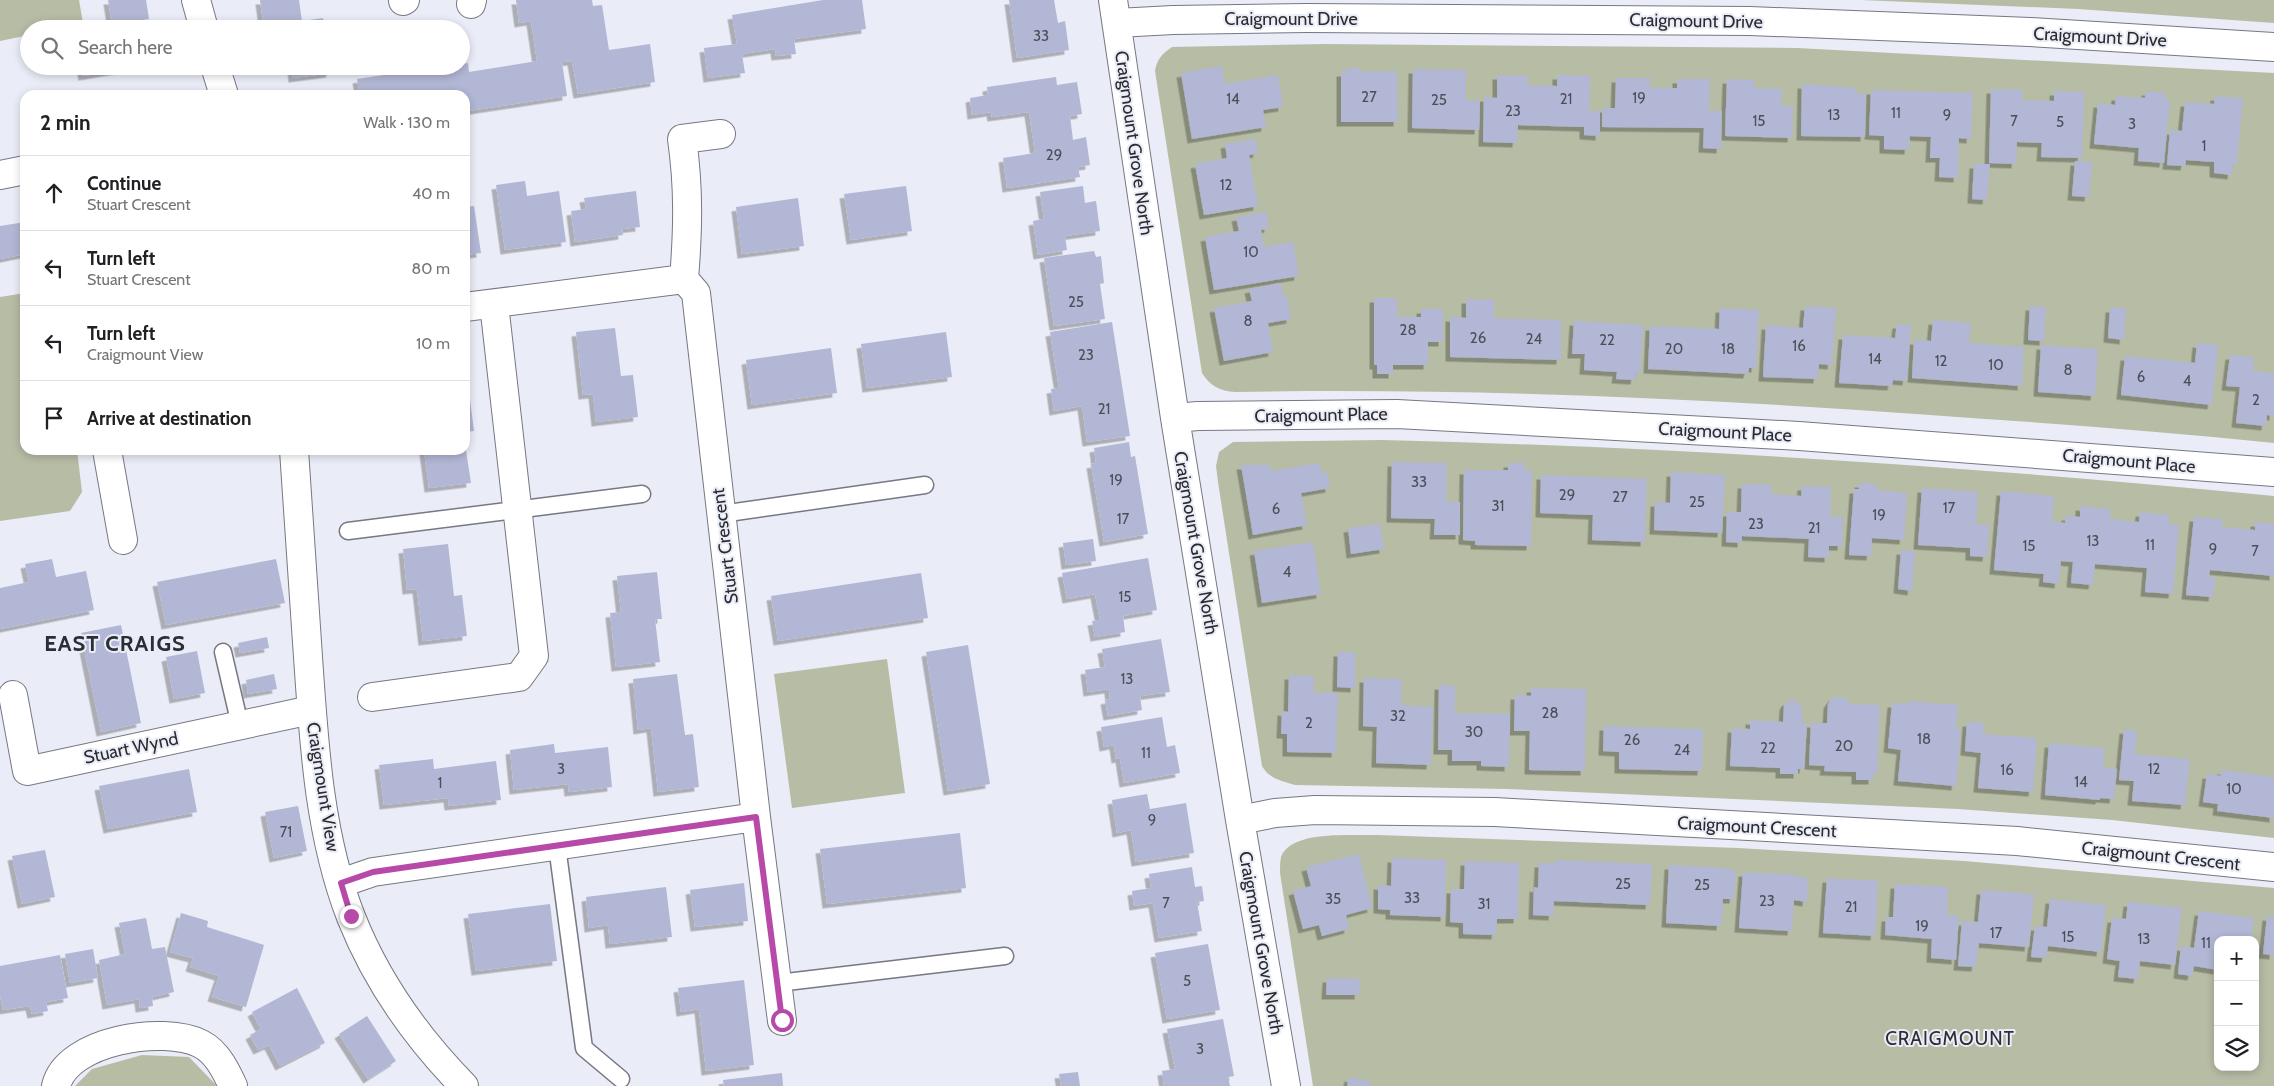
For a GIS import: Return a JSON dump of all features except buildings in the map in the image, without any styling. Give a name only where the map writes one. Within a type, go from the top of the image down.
[{"type":"street","points":[[196,0],[202,20]]},
{"type":"street","name":"Craigmount Drive","points":[[1115,12],[1173,20],[1308,18],[1750,22],[2030,32],[2274,47]]},
{"type":"street","name":"Craigmount Grove North","points":[[1115,12],[1175,418],[1240,820],[1286,1086]]},
{"type":"street","points":[[218,75],[222,90]]},
{"type":"street","points":[[470,306],[684,278],[688,232],[688,180],[682,139],[721,134]]},
{"type":"street","points":[[0,175],[20,171]]},
{"type":"street","name":"Stuart Crescent","points":[[684,278],[696,293],[756,817],[782,1020]]},
{"type":"street","points":[[372,697],[519,677],[534,656],[494,304]]},
{"type":"street","name":"Craigmount Place","points":[[1175,418],[1198,416],[1397,414],[1799,436],[2274,472]]},
{"type":"street","points":[[108,455],[123,540]]},
{"type":"street","name":"Craigmount View","points":[[294,455],[319,786],[332,852],[351,916],[374,967],[439,1060],[464,1086]]},
{"type":"street","name":"Stuart Wynd","points":[[12,695],[27,771],[312,710]]},
{"type":"street","name":"Craigmount Crescent","points":[[1240,820],[1275,813],[1315,810],[1495,812],[2017,841],[2274,867]]},
{"type":"street","points":[[341,883],[373,872],[756,817]]},
{"type":"street","points":[[56,1086],[58,1076],[84,1052],[122,1039],[168,1036],[201,1044],[224,1066],[233,1086]]},
{"type":"lane","points":[[721,514],[925,485]]},
{"type":"lane","points":[[348,531],[642,494]]},
{"type":"lane","points":[[223,652],[240,725]]},
{"type":"lane","points":[[557,846],[584,1048],[621,1078]]},
{"type":"lane","points":[[778,984],[1005,956]]},
{"type":"green space","points":[[0,0],[79,0],[82,20],[20,20],[20,37],[0,41]]},
{"type":"green space","points":[[1861,0],[2274,0],[2274,23],[2078,9]]},
{"type":"green space","points":[[1325,44],[1797,48],[2274,73],[2274,443],[2016,421],[1669,399],[1496,393],[1235,392],[1220,389],[1208,381],[1202,373],[1155,71],[1157,63],[1160,57],[1172,47]]},
{"type":"green space","points":[[20,294],[20,455],[78,455],[82,492],[70,511],[0,521],[0,297]]},
{"type":"green space","points":[[1382,440],[1717,453],[1940,467],[2274,496],[2274,838],[2112,820],[1958,809],[1507,789],[1295,785],[1276,779],[1268,774],[1262,766],[1218,482],[1216,466],[1219,452],[1233,442]]},
{"type":"green space","points":[[887,659],[905,793],[792,808],[774,674]]},
{"type":"green space","points":[[1339,835],[1738,848],[1964,861],[2274,888],[2274,1086],[1313,1086],[1280,863],[1281,857],[1287,848],[1297,842],[1310,838]]},
{"type":"green space","points":[[142,1055],[189,1057],[217,1086],[75,1086],[92,1069]]},
{"type":"district","name":"EAST CRAIGS","points":[[115,643]]},
{"type":"district","name":"CRAIGMOUNT","points":[[1950,1038]]},
{"type":"route","points":[[351,916],[341,883],[373,872],[756,817],[782,1020]]}]
